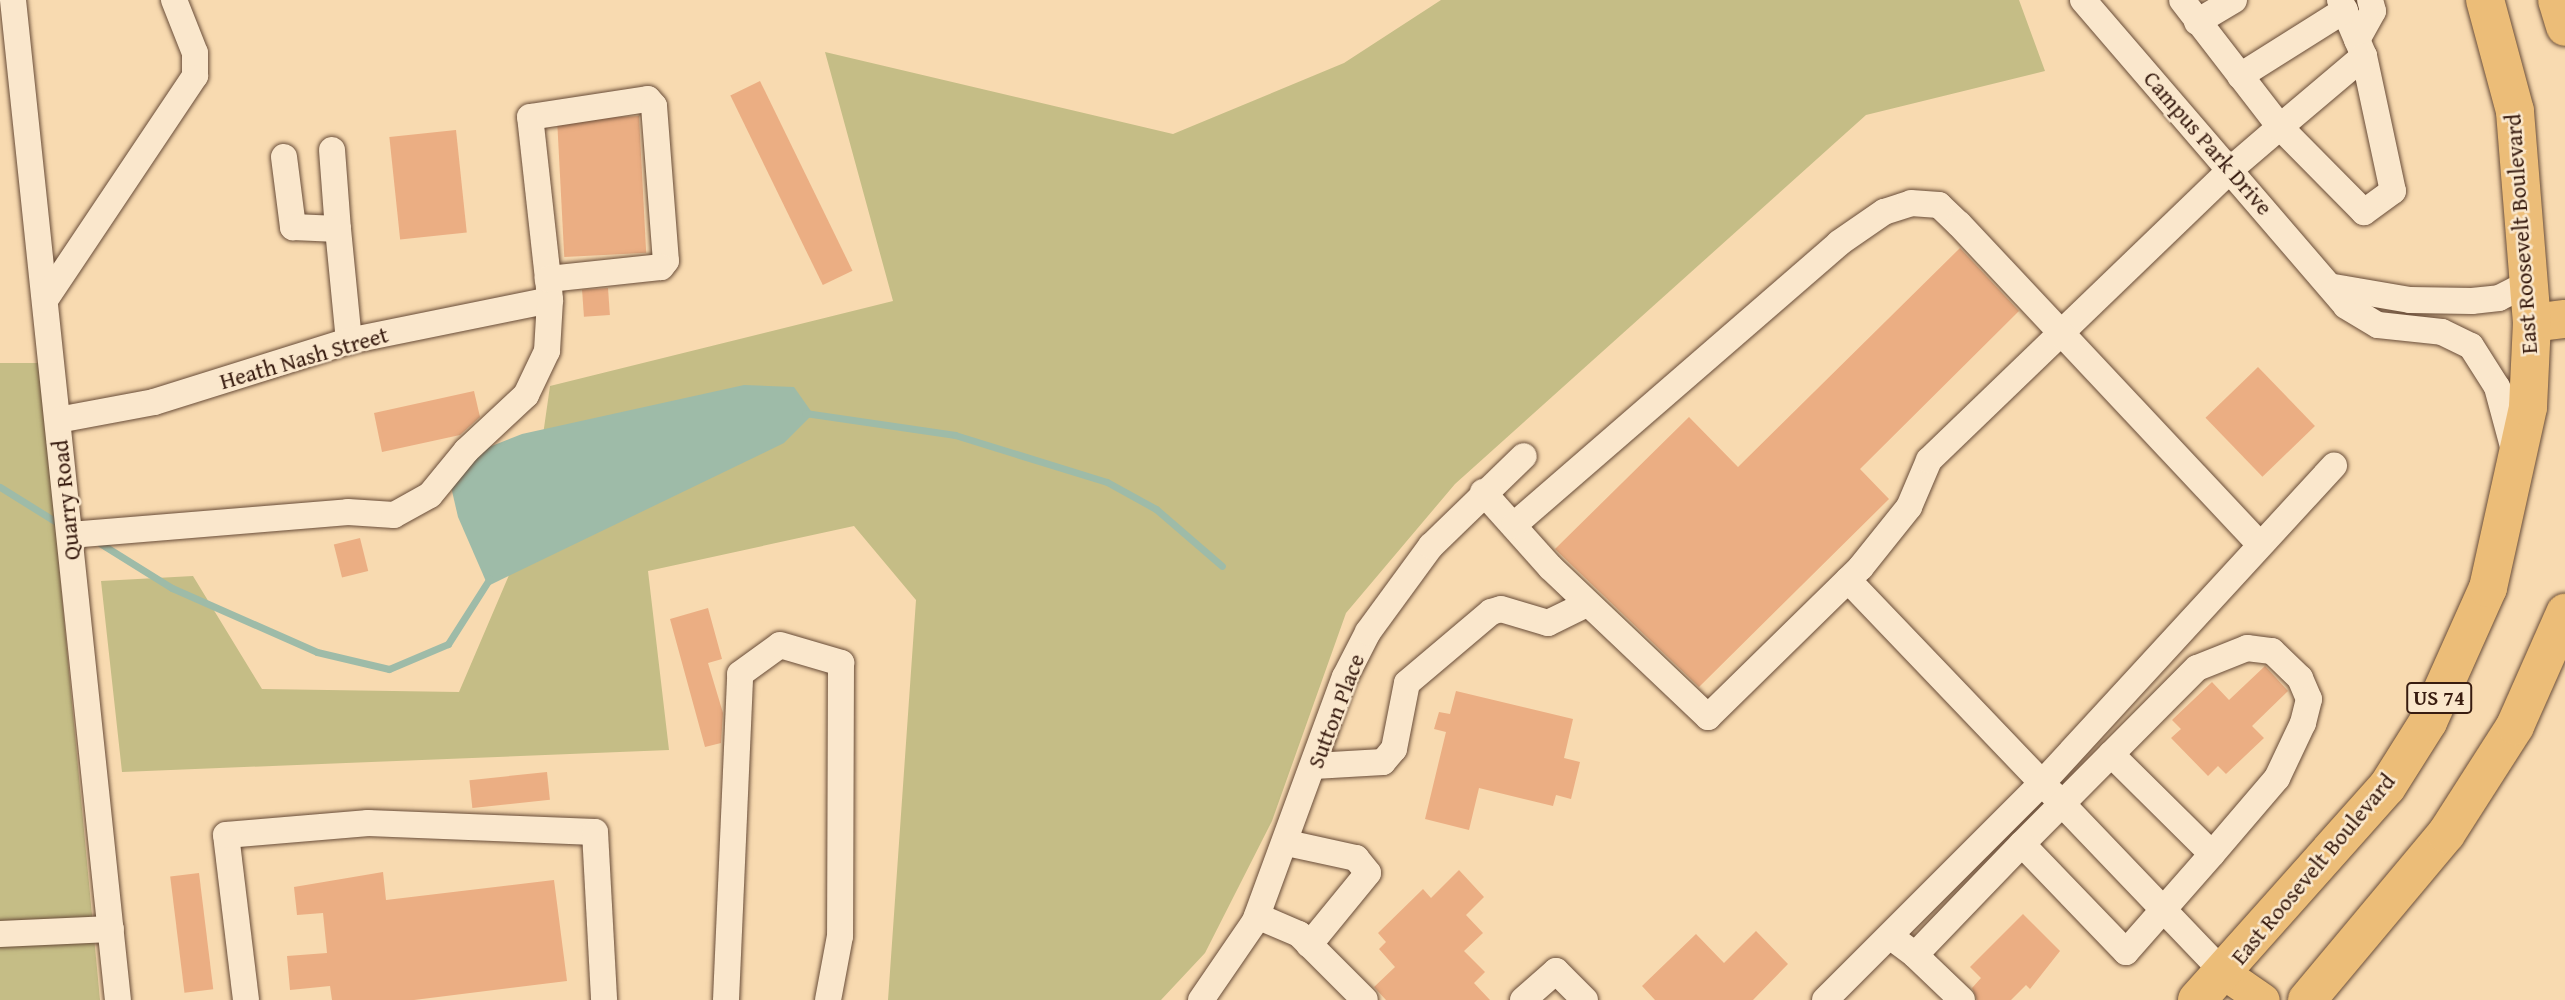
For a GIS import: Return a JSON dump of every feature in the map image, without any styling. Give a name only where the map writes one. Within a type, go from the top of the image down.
[{"type":"highway","name":"East Roosevelt Boulevard","points":[[2197,1000],[2224,973],[2387,787],[2428,722],[2488,588],[2549,321],[2529,283],[2515,111],[2485,0]]},
{"type":"highway","points":[[2307,1000],[2446,834],[2515,726],[2565,613]]},
{"type":"main road","points":[[2224,973],[2263,1000]]},
{"type":"street","name":"Quarry Road","points":[[13,0],[118,1000]]},
{"type":"street","points":[[45,300],[195,76],[195,52],[174,0]]},
{"type":"street","name":"Campus Park Drive","points":[[2082,0],[2334,286],[2346,306],[2378,325],[2442,332],[2471,346],[2497,387],[2516,462]]},
{"type":"street","points":[[2182,0],[2197,22],[2280,127],[2364,212],[2393,191],[2361,48],[2343,5],[2240,76]]},
{"type":"street","points":[[2197,22],[2234,0]]},
{"type":"street","points":[[1483,492],[1587,604],[1708,717],[1848,580],[1909,507],[1929,460],[2231,169],[2280,127],[2361,48],[2373,10],[2370,0]]},
{"type":"street","name":"Heath Nash Street","points":[[58,420],[154,402],[349,341],[549,290],[661,267],[666,261],[654,106],[648,99],[530,117],[549,290]]},
{"type":"street","points":[[332,150],[349,341]]},
{"type":"street","points":[[284,157],[293,227],[338,229]]},
{"type":"street","points":[[1514,525],[1839,243],[1884,212],[1910,203],[1939,205],[2258,542]]},
{"type":"street","points":[[2334,286],[2410,300],[2472,301],[2499,298],[2529,283]]},
{"type":"street","points":[[70,535],[348,512],[376,516],[413,508],[526,395],[547,351],[549,290]]},
{"type":"street","name":"Sutton Place","points":[[1201,1000],[1257,916],[1368,632],[1431,546],[1483,492],[1524,456]]},
{"type":"street","points":[[1825,1000],[2043,782],[2258,542],[2334,465]]},
{"type":"street","points":[[1848,580],[2224,973]]},
{"type":"street","points":[[1314,766],[1384,762],[1394,749],[1408,683],[1491,612],[1501,609],[1548,622],[1568,618],[1587,604]]},
{"type":"street","points":[[2171,639],[2197,668]]},
{"type":"street","points":[[726,1000],[740,674],[779,645],[841,663],[840,936],[828,1000]]},
{"type":"street","points":[[1915,955],[2022,844],[2063,802],[2197,668],[2247,648],[2272,652],[2300,678],[2309,699],[2277,778],[2126,952],[2022,844]]},
{"type":"street","points":[[2111,754],[2212,854]]},
{"type":"street","points":[[246,1000],[226,835],[368,823],[595,832],[604,1000]]},
{"type":"street","points":[[1287,843],[1356,858],[1368,873],[1310,945]]},
{"type":"street","points":[[1257,916],[1282,922],[1310,945],[1365,1000]]},
{"type":"street","points":[[0,934],[111,929]]},
{"type":"street","points":[[1890,936],[1915,955],[1962,1000]]},
{"type":"street","points":[[1523,1000],[1556,971],[1585,1000]]},
{"type":"shaded area","points":[[1441,0],[2019,0],[2045,71],[1866,115],[1455,484],[1346,613],[1272,821],[1205,953],[1161,1000],[888,1000],[916,600],[854,526],[648,571],[669,750],[122,772],[101,581],[193,576],[262,689],[459,692],[530,526],[550,386],[893,301],[825,52],[1173,134],[1344,63]]},
{"type":"shaded area","points":[[0,363],[40,363],[100,1000],[0,1000]]},
{"type":"shaded area","points":[[744,385],[794,387],[813,414],[784,443],[488,586],[458,517],[449,478],[474,453],[522,434]]},
{"type":"building","points":[[760,81],[852,271],[823,285],[730,95]]},
{"type":"building","points":[[639,116],[646,253],[564,257],[557,120]]},
{"type":"building","points":[[456,130],[467,232],[400,239],[389,137]]},
{"type":"building","points":[[1960,248],[2019,311],[1860,469],[1889,499],[1699,687],[1555,549],[1689,417],[1738,467]]},
{"type":"building","points":[[608,288],[610,315],[584,317],[582,290]]},
{"type":"building","points":[[2258,367],[2315,426],[2262,477],[2205,418]]},
{"type":"building","points":[[474,391],[480,417],[460,435],[382,452],[374,413]]},
{"type":"building","points":[[360,538],[368,571],[342,578],[334,545]]},
{"type":"building","points":[[708,608],[722,659],[708,663],[723,713],[721,743],[705,747],[670,619]]},
{"type":"building","points":[[2265,666],[2288,691],[2252,726],[2264,738],[2226,774],[2218,766],[2208,776],[2171,738],[2181,729],[2172,720],[2212,682],[2229,700]]},
{"type":"building","points":[[1456,691],[1573,719],[1564,758],[1580,762],[1571,799],[1556,795],[1553,806],[1479,788],[1469,830],[1425,819],[1446,732],[1434,729],[1439,712],[1450,714]]},
{"type":"building","points":[[547,772],[550,800],[472,808],[469,780]]},
{"type":"building","points":[[1459,870],[1484,897],[1466,915],[1483,933],[1464,951],[1485,972],[1474,983],[1490,1000],[1386,1000],[1374,987],[1395,967],[1379,949],[1386,942],[1378,933],[1423,889],[1431,898]]},
{"type":"building","points":[[383,872],[386,900],[554,880],[567,981],[414,1000],[332,1000],[330,986],[290,990],[287,956],[327,953],[323,913],[297,915],[294,887]]},
{"type":"building","points":[[199,873],[213,989],[184,993],[170,877]]},
{"type":"building","points":[[2023,914],[2060,951],[2030,989],[2026,985],[2011,1000],[1977,1000],[1972,988],[1981,978],[1970,967]]},
{"type":"building","points":[[1756,931],[1788,964],[1753,1000],[1655,1000],[1642,986],[1696,934],[1724,963]]},
{"type":"waterway","points":[[805,413],[955,435],[1107,482],[1156,509],[1222,566]]},
{"type":"waterway","points":[[0,487],[61,525]]},
{"type":"waterway","points":[[98,542],[172,588],[317,652],[389,669],[448,644],[490,578]]}]
